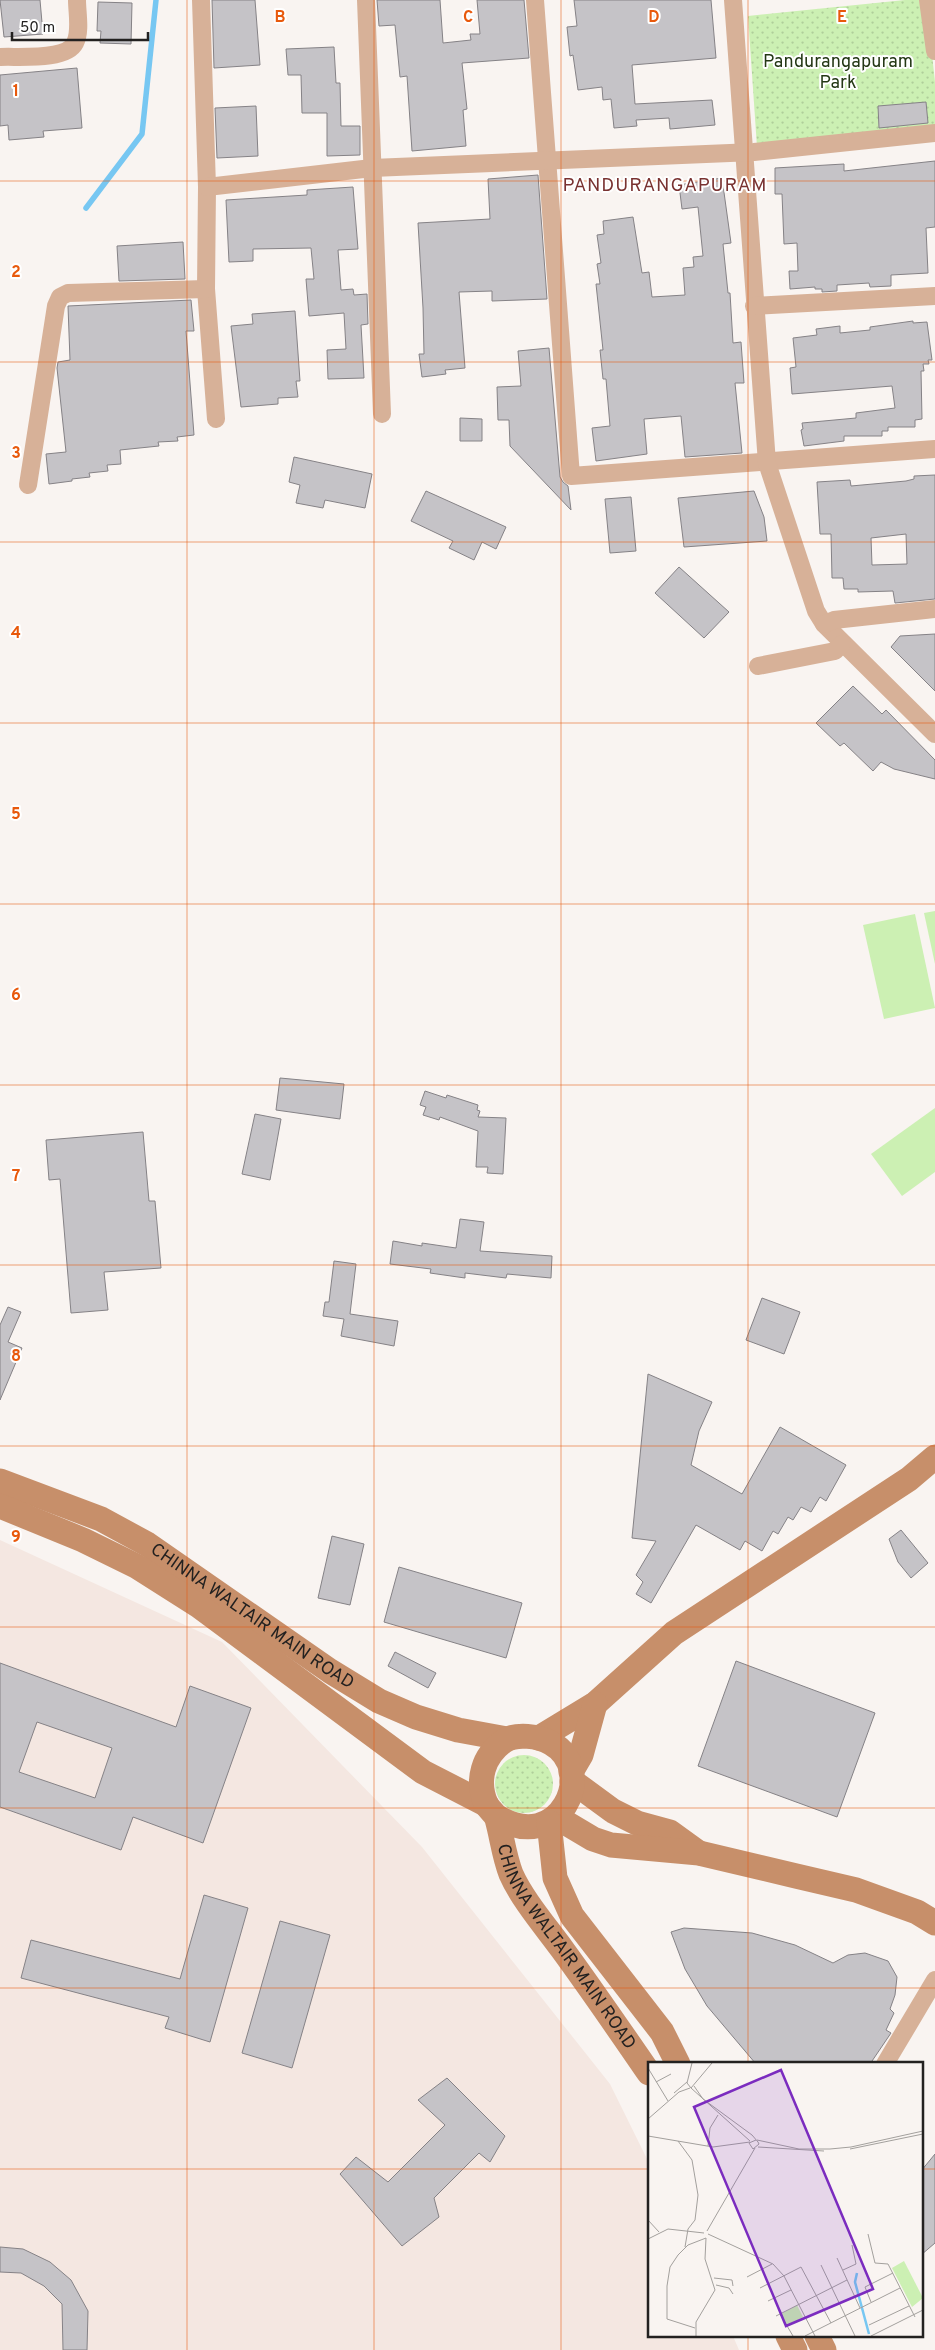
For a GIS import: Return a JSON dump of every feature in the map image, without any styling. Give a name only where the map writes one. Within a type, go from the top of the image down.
[{"type":"street","points":[[0,57],[60,54],[70,50],[75,42],[77,33],[77,0]]},
{"type":"street","points":[[201,0],[206,187],[206,289],[216,419]]},
{"type":"street","points":[[366,0],[382,414]]},
{"type":"street","points":[[535,0],[571,476],[767,463],[935,449]]},
{"type":"street","points":[[733,0],[767,463],[816,611],[824,624],[842,644],[935,734]]},
{"type":"street","points":[[928,0],[935,51]]},
{"type":"street","points":[[206,187],[372,168],[744,152],[935,133]]},
{"type":"street","points":[[28,485],[56,306],[60,297],[68,293],[206,289]]},
{"type":"street","points":[[754,306],[935,296]]},
{"type":"street","points":[[824,624],[834,620],[935,609]]},
{"type":"street","points":[[758,666],[835,651],[842,644]]},
{"type":"street","points":[[539,1738],[595,1704],[674,1633],[908,1479],[935,1457]]},
{"type":"street","name":"CHINNA WALTAIR MAIN ROAD","points":[[0,1481],[101,1519],[147,1544],[330,1671],[379,1701],[458,1730],[507,1739]]},
{"type":"street","name":"CHINNA WALTAIR MAIN ROAD","points":[[0,1506],[83,1540],[136,1566],[198,1606],[423,1772],[491,1811],[512,1875],[532,1908],[648,2072]]},
{"type":"street","points":[[595,1704],[582,1755],[572,1776],[571,1792],[565,1806],[553,1820],[536,1827],[522,1828],[508,1824],[491,1811],[480,1785],[484,1763],[497,1746],[507,1739],[517,1737],[539,1738],[558,1748],[564,1755],[572,1776],[613,1811],[637,1823],[670,1832],[699,1853]]},
{"type":"street","points":[[553,1820],[593,1839],[611,1845],[699,1853],[856,1890],[917,1912],[935,1923]]},
{"type":"street","name":"CHINNA WALTAIR MAIN ROAD","points":[[553,1820],[555,1878],[572,1916],[662,2032],[677,2062]]},
{"type":"street","points":[[887,2062],[935,1980]]},
{"type":"street","points":[[789,2338],[795,2350]]},
{"type":"street","points":[[818,2338],[824,2350]]},
{"type":"shaded area","points":[[0,1540],[222,1642],[422,1847],[610,2084],[648,2161],[648,2338],[734,2338],[739,2350],[0,2350]]},
{"type":"green space","name":"Pandurangapuram Park","points":[[905,0],[926,0],[935,82],[935,129],[757,147],[748,16]]},
{"type":"green space","points":[[935,911],[935,964],[924,913]]},
{"type":"green space","points":[[915,914],[935,1008],[884,1019],[863,925]]},
{"type":"green space","points":[[935,1108],[935,1172],[902,1196],[871,1154]]},
{"type":"green space","points":[[518,1755],[530,1755],[545,1763],[553,1778],[553,1790],[545,1805],[530,1813],[518,1813],[503,1805],[495,1790],[495,1778],[503,1763]]},
{"type":"building","points":[[0,0],[40,0],[43,34],[4,37]]},
{"type":"building","points":[[212,0],[255,0],[260,65],[214,68]]},
{"type":"building","points":[[377,0],[440,0],[443,43],[471,40],[470,34],[480,34],[477,0],[524,0],[529,58],[462,63],[467,109],[463,110],[466,146],[412,151],[407,76],[400,77],[395,25],[379,26]]},
{"type":"building","points":[[574,0],[711,0],[716,58],[632,65],[635,104],[712,100],[715,125],[670,129],[669,118],[636,120],[637,126],[614,128],[611,99],[603,100],[602,87],[578,90],[573,55],[570,56],[567,27],[577,26]]},
{"type":"building","points":[[98,2],[132,3],[131,44],[100,43],[101,31],[97,31]]},
{"type":"building","points":[[334,47],[336,83],[340,83],[341,126],[360,126],[360,155],[327,156],[327,113],[302,113],[301,75],[288,75],[286,49]]},
{"type":"building","points":[[77,68],[82,128],[43,131],[44,137],[9,140],[8,125],[0,126],[0,75]]},
{"type":"building","points":[[926,102],[928,123],[879,128],[878,106]]},
{"type":"building","points":[[256,106],[258,156],[217,158],[215,108]]},
{"type":"building","points":[[935,161],[935,227],[926,228],[928,273],[891,275],[891,286],[870,287],[869,283],[837,285],[837,291],[822,292],[822,289],[815,289],[815,287],[790,289],[789,271],[798,271],[797,243],[784,244],[782,194],[775,194],[775,168],[844,164],[844,171]]},
{"type":"building","points":[[538,175],[547,299],[492,301],[492,291],[459,292],[465,368],[445,370],[446,374],[422,377],[419,354],[424,354],[423,308],[418,223],[490,219],[488,179]]},
{"type":"building","points":[[722,178],[731,243],[723,244],[728,293],[730,293],[733,343],[741,342],[744,383],[735,383],[742,453],[685,457],[681,416],[644,419],[647,454],[596,461],[592,428],[610,426],[606,379],[603,379],[600,350],[603,350],[596,284],[600,284],[597,264],[601,263],[597,235],[604,234],[603,221],[633,217],[642,273],[649,272],[652,297],[685,295],[683,268],[694,267],[693,257],[703,256],[698,207],[682,209],[679,185]]},
{"type":"building","points":[[353,187],[358,249],[338,250],[341,290],[353,289],[354,295],[367,294],[368,324],[361,325],[364,378],[328,379],[327,350],[346,349],[344,313],[309,316],[306,279],[314,279],[311,248],[253,249],[253,261],[229,262],[226,200],[307,195],[307,190]]},
{"type":"building","points":[[183,242],[185,279],[119,281],[117,246]]},
{"type":"building","points":[[191,300],[194,331],[186,331],[194,435],[177,437],[178,441],[158,442],[159,446],[120,450],[121,464],[107,465],[108,471],[89,473],[90,477],[49,484],[46,454],[66,452],[57,368],[58,362],[70,360],[68,306]]},
{"type":"building","points":[[295,311],[300,381],[296,381],[298,397],[278,398],[278,404],[241,407],[231,326],[253,324],[252,314]]},
{"type":"building","points":[[913,321],[913,323],[927,322],[932,360],[928,360],[929,364],[923,364],[924,371],[921,371],[922,419],[915,420],[915,427],[888,427],[888,431],[882,431],[882,436],[844,436],[844,441],[804,446],[801,430],[803,429],[802,423],[856,418],[856,413],[895,408],[892,386],[792,394],[790,368],[796,367],[793,338],[817,335],[816,329],[840,326],[840,333],[870,330],[870,327]]},
{"type":"building","points":[[549,348],[560,477],[568,486],[571,510],[510,446],[509,420],[498,420],[497,387],[521,386],[518,351]]},
{"type":"building","points":[[460,418],[482,419],[482,441],[460,441]]},
{"type":"building","points":[[294,457],[372,474],[365,508],[325,500],[323,508],[296,503],[300,485],[289,482]]},
{"type":"building","points":[[935,475],[935,599],[895,603],[893,591],[858,592],[858,589],[844,589],[843,578],[832,578],[831,534],[820,534],[817,482],[850,480],[851,486],[906,481],[914,479],[914,476]],"holes":[[[906,534],[907,564],[872,565],[871,538]]]},
{"type":"building","points":[[426,491],[506,527],[496,549],[482,542],[474,560],[449,548],[453,541],[411,521]]},
{"type":"building","points":[[754,491],[764,517],[767,541],[684,547],[678,498]]},
{"type":"building","points":[[631,497],[636,551],[610,553],[605,499]]},
{"type":"building","points":[[679,567],[729,612],[704,638],[655,593]]},
{"type":"building","points":[[935,634],[935,691],[891,647],[900,636]]},
{"type":"building","points":[[853,686],[882,714],[886,710],[935,760],[935,779],[894,769],[881,762],[873,771],[844,743],[840,746],[816,723]]},
{"type":"building","points":[[280,1078],[344,1084],[340,1119],[276,1110]]},
{"type":"building","points":[[425,1091],[446,1098],[447,1095],[478,1105],[477,1110],[480,1111],[478,1117],[506,1118],[503,1174],[487,1173],[488,1167],[476,1167],[478,1131],[440,1117],[439,1120],[423,1115],[426,1107],[420,1105]]},
{"type":"building","points":[[255,1114],[281,1119],[270,1180],[242,1174]]},
{"type":"building","points":[[143,1132],[149,1201],[155,1201],[161,1268],[104,1272],[108,1310],[71,1313],[60,1179],[49,1180],[46,1140]]},
{"type":"building","points":[[460,1219],[484,1222],[480,1251],[552,1256],[551,1278],[507,1274],[506,1278],[465,1273],[465,1278],[430,1273],[431,1269],[390,1264],[393,1241],[422,1246],[422,1243],[456,1248]]},
{"type":"building","points":[[334,1261],[356,1264],[350,1314],[398,1321],[394,1346],[341,1336],[344,1319],[323,1316],[325,1302],[329,1302]]},
{"type":"building","points":[[762,1298],[800,1312],[784,1354],[746,1340]]},
{"type":"building","points":[[8,1307],[21,1312],[8,1342],[22,1348],[0,1400],[0,1325]]},
{"type":"building","points":[[648,1374],[712,1402],[699,1431],[691,1465],[742,1494],[780,1427],[846,1465],[826,1501],[820,1497],[811,1512],[801,1507],[793,1520],[788,1517],[778,1534],[773,1531],[762,1551],[745,1541],[740,1550],[696,1525],[651,1603],[636,1594],[643,1582],[636,1575],[656,1541],[632,1538]]},
{"type":"building","points":[[901,1530],[928,1563],[911,1578],[898,1562],[889,1539]]},
{"type":"building","points":[[332,1536],[364,1544],[350,1605],[318,1598]]},
{"type":"building","points":[[399,1567],[522,1603],[506,1658],[384,1622]]},
{"type":"building","points":[[395,1652],[436,1673],[428,1688],[388,1666]]},
{"type":"building","points":[[736,1661],[875,1713],[837,1817],[698,1766]]},
{"type":"building","points":[[0,1663],[176,1727],[190,1686],[251,1708],[203,1843],[133,1817],[121,1850],[0,1807]],"holes":[[[37,1722],[112,1748],[95,1798],[19,1772]]]},
{"type":"building","points":[[204,1895],[248,1908],[210,2042],[165,2028],[169,2017],[21,1978],[31,1940],[180,1979]]},
{"type":"building","points":[[280,1921],[330,1935],[292,2068],[242,2053]]},
{"type":"building","points":[[684,1928],[752,1933],[795,1945],[833,1963],[848,1955],[865,1953],[888,1961],[897,1977],[895,1995],[890,2009],[894,2013],[886,2030],[891,2033],[871,2062],[754,2062],[707,2006],[685,1969],[671,1932]]},
{"type":"building","points":[[447,2078],[505,2136],[490,2162],[479,2153],[434,2198],[439,2217],[402,2246],[340,2174],[356,2157],[388,2182],[445,2125],[418,2100]]},
{"type":"building","points":[[935,2154],[935,2243],[922,2254],[922,2170]]},
{"type":"building","points":[[0,2247],[23,2249],[50,2262],[71,2280],[88,2311],[87,2350],[63,2350],[62,2304],[44,2286],[21,2273],[0,2272]]},
{"type":"waterway","points":[[86,208],[142,134],[156,0]]},
{"type":"district","name":"PANDURANGAPURAM","points":[[665,186]]}]
